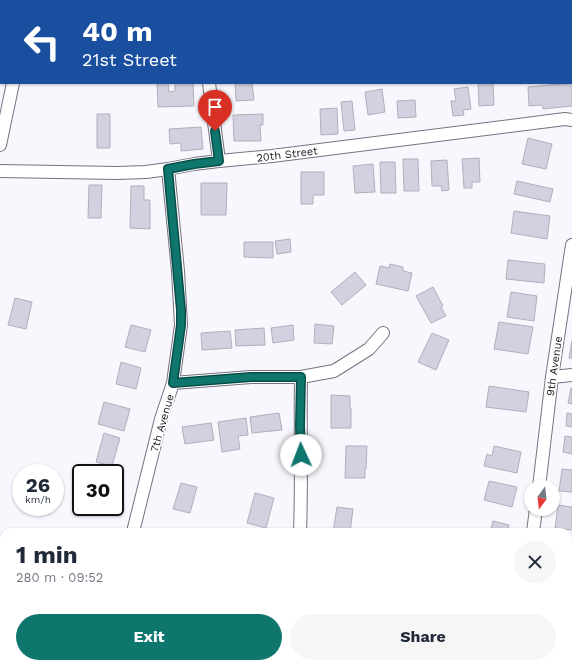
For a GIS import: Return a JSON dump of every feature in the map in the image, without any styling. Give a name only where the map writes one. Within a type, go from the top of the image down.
[{"type":"street","points":[[0,145],[14,84]]},
{"type":"street","points":[[209,84],[219,161]]},
{"type":"street","name":"20th Street","points":[[0,171],[146,172],[194,164],[272,156],[565,119],[572,120]]},
{"type":"street","name":"7th Avenue","points":[[134,528],[161,419],[173,383],[181,325],[178,271],[168,169]]},
{"type":"street","name":"9th Avenue","points":[[540,480],[552,376],[572,245]]},
{"type":"street","points":[[173,383],[251,377],[301,377],[334,371],[369,349],[383,333]]},
{"type":"street","points":[[552,376],[572,375]]},
{"type":"street","points":[[300,528],[302,491],[300,426],[301,377]]},
{"type":"street","points":[[533,528],[535,516]]},
{"type":"building","points":[[157,84],[168,84],[169,92],[175,91],[175,84],[193,84],[194,106],[158,107]]},
{"type":"building","points":[[235,84],[252,84],[254,100],[236,101]]},
{"type":"building","points":[[478,84],[493,84],[494,105],[479,106]]},
{"type":"building","points":[[572,84],[572,106],[543,109],[542,105],[529,106],[528,87]]},
{"type":"building","points":[[468,87],[471,109],[463,110],[464,115],[453,116],[451,101],[456,101],[454,89]]},
{"type":"building","points":[[382,89],[385,112],[368,115],[365,92]]},
{"type":"building","points":[[415,100],[416,117],[398,118],[397,101]]},
{"type":"building","points":[[352,101],[355,130],[344,131],[341,102]]},
{"type":"building","points":[[337,108],[338,134],[321,135],[320,109]]},
{"type":"building","points":[[97,114],[110,114],[110,148],[97,148]]},
{"type":"building","points":[[263,114],[263,125],[260,125],[261,141],[234,141],[233,115]]},
{"type":"building","points":[[201,127],[203,149],[181,151],[181,143],[170,144],[169,129]]},
{"type":"building","points":[[528,138],[552,144],[546,169],[522,164]]},
{"type":"building","points":[[479,158],[480,182],[472,182],[472,188],[464,188],[462,159]]},
{"type":"building","points":[[403,159],[418,159],[419,191],[404,191]]},
{"type":"building","points":[[447,160],[449,190],[442,191],[441,186],[432,186],[431,161]]},
{"type":"building","points":[[380,162],[395,162],[396,193],[381,193]]},
{"type":"building","points":[[373,164],[375,192],[355,193],[353,166]]},
{"type":"building","points":[[301,172],[324,172],[324,195],[313,195],[313,204],[301,204]]},
{"type":"building","points":[[517,181],[553,189],[550,202],[514,194]]},
{"type":"building","points":[[201,183],[227,183],[226,215],[201,215]]},
{"type":"building","points":[[89,185],[102,185],[101,218],[88,218]]},
{"type":"building","points":[[131,186],[144,186],[144,200],[150,200],[150,229],[130,228]]},
{"type":"building","points":[[514,211],[550,216],[547,239],[511,233]]},
{"type":"building","points":[[290,239],[291,252],[277,254],[275,241]]},
{"type":"building","points":[[244,242],[273,242],[273,258],[244,257]]},
{"type":"building","points":[[508,260],[545,264],[544,283],[506,279]]},
{"type":"building","points":[[390,264],[403,267],[403,271],[412,273],[408,291],[376,284],[380,266],[389,268]]},
{"type":"building","points":[[355,272],[366,285],[342,305],[331,292]]},
{"type":"building","points":[[433,287],[443,306],[441,307],[446,316],[431,323],[416,296]]},
{"type":"building","points":[[511,292],[537,296],[534,321],[507,317]]},
{"type":"building","points":[[15,298],[32,302],[26,329],[8,325]]},
{"type":"building","points":[[499,322],[533,327],[528,354],[494,349]]},
{"type":"building","points":[[315,324],[334,326],[332,344],[314,343]]},
{"type":"building","points":[[131,325],[151,330],[145,352],[125,347]]},
{"type":"building","points":[[293,325],[294,340],[273,343],[271,328]]},
{"type":"building","points":[[264,328],[265,345],[236,346],[235,330]]},
{"type":"building","points":[[230,331],[232,348],[202,350],[201,333]]},
{"type":"building","points":[[432,333],[449,340],[436,370],[418,362]]},
{"type":"building","points":[[572,341],[572,358],[569,358]]},
{"type":"building","points":[[121,362],[141,368],[136,389],[116,384]]},
{"type":"building","points":[[489,386],[529,392],[526,412],[486,407]]},
{"type":"building","points":[[572,388],[572,404],[568,403]]},
{"type":"building","points":[[331,395],[350,396],[351,428],[331,428]]},
{"type":"building","points":[[104,402],[130,409],[124,431],[98,424]]},
{"type":"building","points":[[279,413],[282,430],[252,433],[250,417]]},
{"type":"building","points":[[567,413],[572,414],[572,427],[566,426]]},
{"type":"building","points":[[246,418],[248,435],[238,436],[240,449],[222,452],[218,422]]},
{"type":"building","points":[[211,423],[214,440],[185,444],[182,427]]},
{"type":"building","points":[[104,433],[120,438],[113,464],[96,462]]},
{"type":"building","points":[[565,436],[572,437],[572,454],[563,452]]},
{"type":"building","points":[[346,446],[367,446],[365,478],[345,478]]},
{"type":"building","points":[[494,446],[521,452],[517,473],[484,466],[487,454],[492,456]]},
{"type":"building","points":[[562,469],[572,470],[572,492],[560,491]]},
{"type":"building","points":[[489,481],[517,487],[512,507],[484,500]]},
{"type":"building","points":[[181,483],[197,487],[190,513],[173,509]]},
{"type":"building","points":[[255,493],[274,498],[266,528],[247,523]]},
{"type":"building","points":[[560,505],[572,507],[572,528],[555,528],[557,516],[560,516]]},
{"type":"building","points":[[337,507],[353,509],[351,528],[334,528]]},
{"type":"building","points":[[493,521],[509,525],[509,528],[491,528]]},
{"type":"route","points":[[215,131],[219,161],[168,169],[181,310],[181,325],[173,383],[251,377],[301,377],[301,455]]}]
